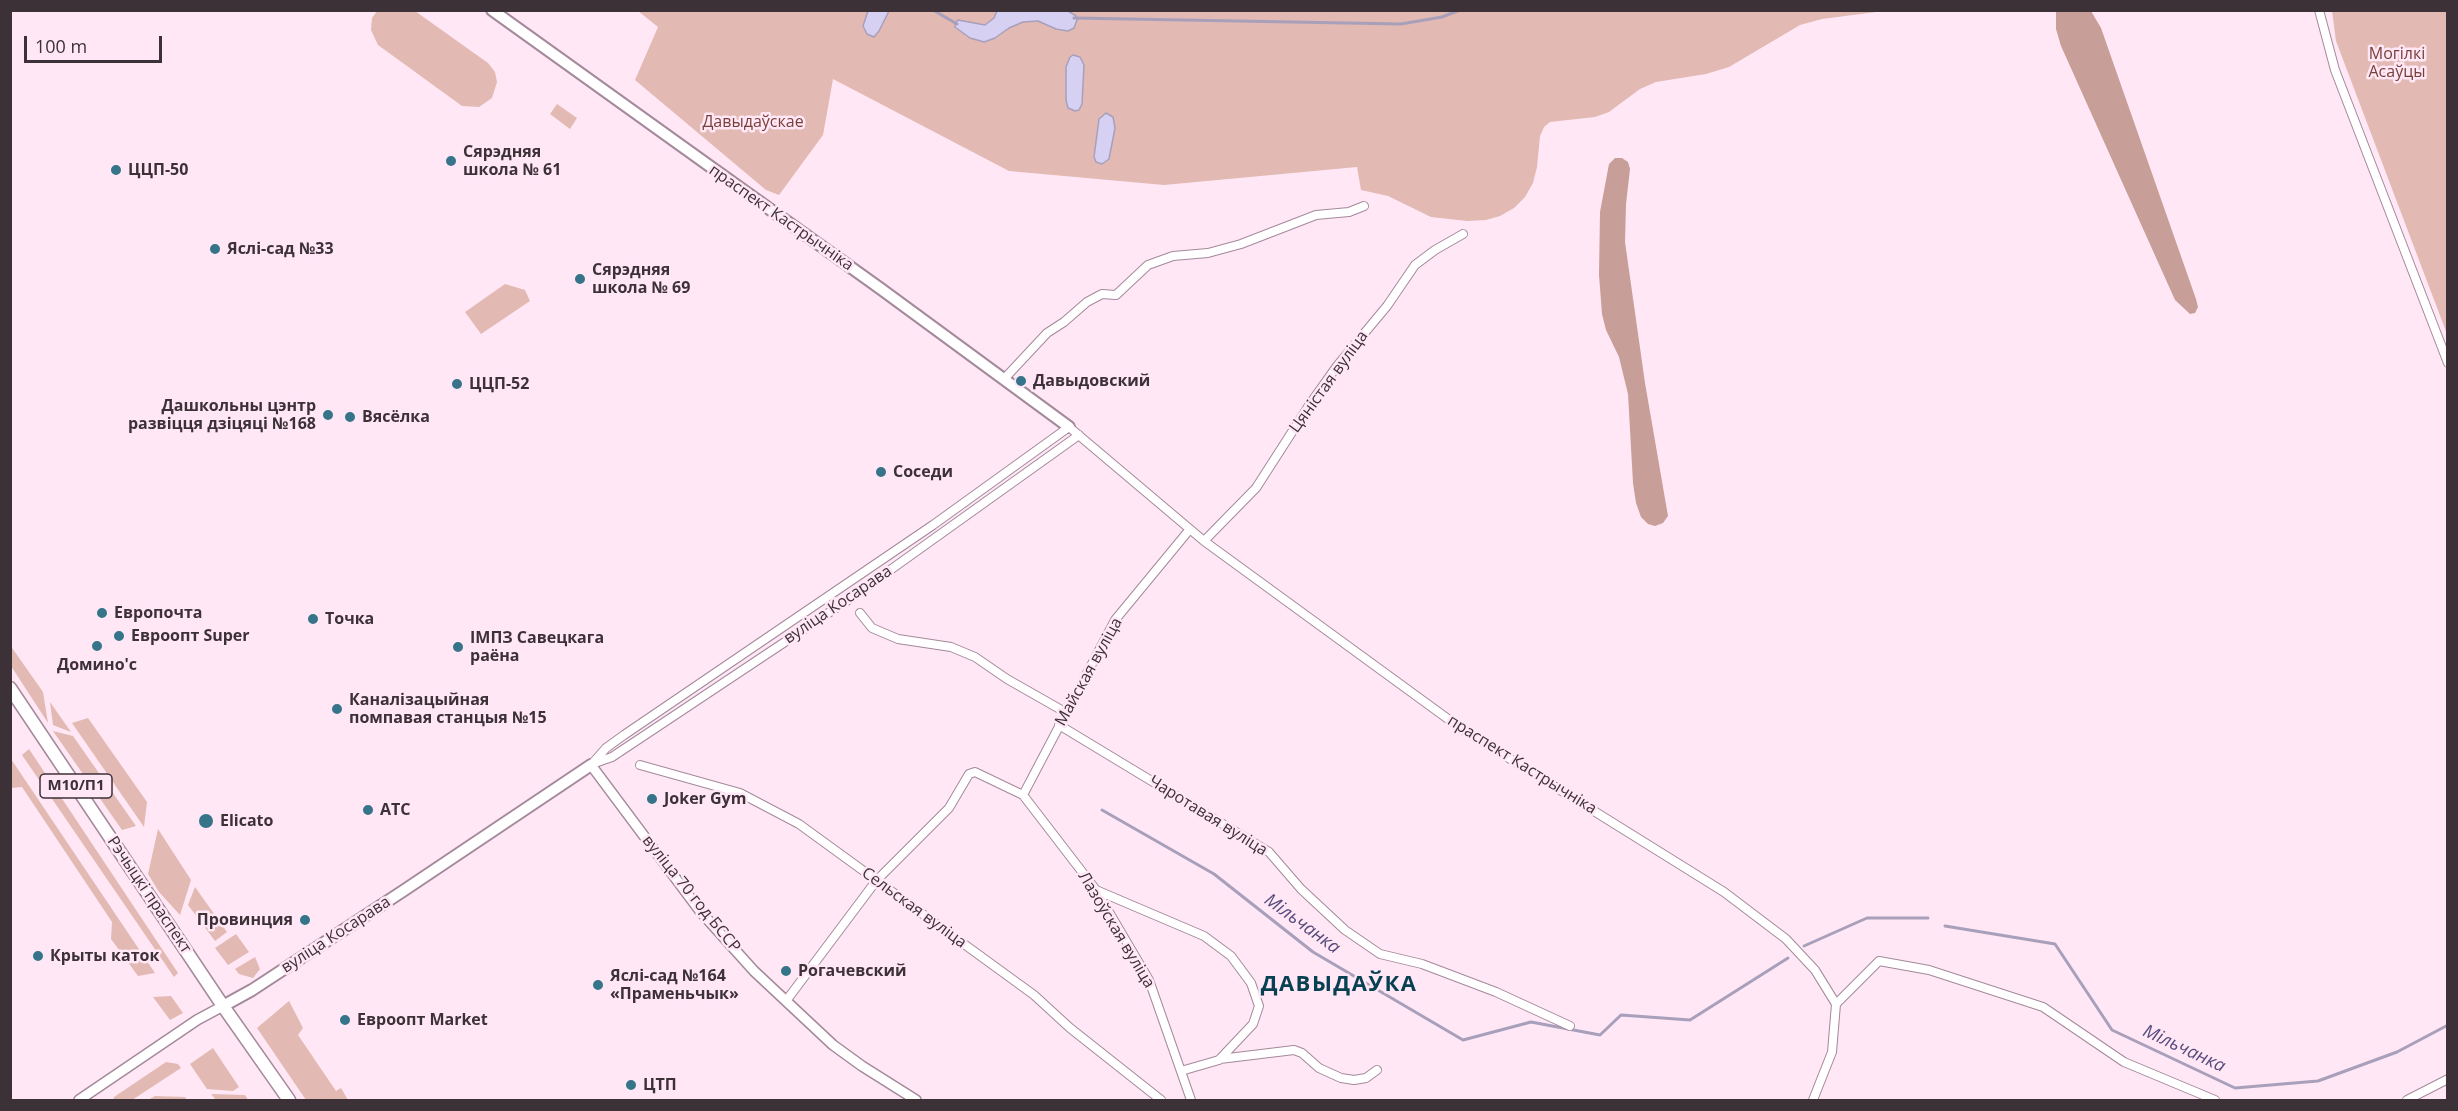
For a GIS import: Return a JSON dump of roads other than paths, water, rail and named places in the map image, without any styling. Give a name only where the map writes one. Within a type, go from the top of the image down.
[{"type":"main road","name":"праспект Кастрычніка","points":[[492,10],[1069,427]]},
{"type":"main road","name":"Рэчыцкі праспект","points":[[10,688],[289,1101]]},
{"type":"main road","name":"вуліца Косарава","points":[[223,1006],[252,990],[422,879],[591,765]]},
{"type":"street","points":[[2319,10],[2335,70],[2448,363]]},
{"type":"street","points":[[1004,379],[1047,333],[1087,302],[1102,294],[1116,295],[1148,265],[1173,256],[1208,252],[1241,244],[1316,215],[1349,212],[1364,206]]},
{"type":"street","name":"Цяністая вуліца","points":[[1204,541],[1256,488],[1337,366],[1387,306],[1415,265],[1462,234]]},
{"type":"street","name":"праспект Кастрычніка","points":[[1069,427],[1204,541],[1460,727],[1724,892],[1786,939],[1815,970],[1836,1004]]},
{"type":"street","name":"вуліца Косарава","points":[[591,765],[606,748],[624,735],[933,525],[1069,427]]},
{"type":"street","name":"вуліца Косарава","points":[[591,765],[612,757],[851,598],[1079,435]]},
{"type":"street","name":"Майская вуліца","points":[[1023,795],[1115,620],[1190,529]]},
{"type":"street","points":[[860,613],[872,628],[898,639],[951,647],[975,657],[1007,679],[1065,712]]},
{"type":"street","name":"Чаротавая вуліца","points":[[1059,725],[1269,852],[1301,889],[1345,930],[1380,954],[1422,964],[1496,992],[1570,1026]]},
{"type":"street","name":"вуліца 70 год БССР","points":[[591,765],[700,911],[754,971],[833,1045],[916,1101]]},
{"type":"street","name":"Сельская вуліца","points":[[640,765],[740,793],[800,824],[1034,995],[1070,1028],[1161,1101]]},
{"type":"street","name":"Лазоўская вуліца","points":[[876,881],[949,808],[969,774],[975,772],[986,776],[1023,795],[1096,890],[1149,980],[1191,1101]]},
{"type":"street","points":[[786,1001],[876,881]]},
{"type":"street","points":[[1096,890],[1204,936],[1232,956],[1251,983],[1258,999],[1258,1012],[1253,1024],[1219,1060]]},
{"type":"street","points":[[1813,1101],[1832,1052],[1836,1004],[1878,961],[1929,970],[2043,1006],[2124,1062],[2215,1101]]},
{"type":"street","name":"вуліца Косарава","points":[[79,1101],[197,1020],[223,1006]]},
{"type":"street","points":[[1181,1071],[1219,1060],[1294,1050],[1302,1053],[1319,1068],[1341,1078],[1354,1080],[1366,1078],[1377,1070]]},
{"type":"street","points":[[2407,1101],[2448,1079]]},
{"type":"waterway","points":[[933,10],[957,24]]},
{"type":"waterway","points":[[1074,18],[1401,24],[1442,17],[1460,10]]},
{"type":"waterway","name":"Мільчанка","points":[[1102,810],[1214,874],[1313,952],[1463,1040],[1531,1022],[1600,1035],[1621,1015],[1690,1020],[1788,958]]},
{"type":"waterway","name":"Мільчанка","points":[[1804,946],[1867,918],[1928,918]]},
{"type":"waterway","name":"Мільчанка","points":[[1945,926],[2055,944],[2112,1030],[2235,1088],[2318,1081],[2397,1052],[2448,1025]]},
{"type":"place","name":"Сярэдняя школа № 61","points":[[451,161]]},
{"type":"place","name":"ЦЦП-50","points":[[116,170]]},
{"type":"place","name":"Яслі-сад №33","points":[[215,249]]},
{"type":"place","name":"Сярэдняя школа № 69","points":[[580,279]]},
{"type":"place","name":"Давыдовский","points":[[1021,381]]},
{"type":"place","name":"ЦЦП-52","points":[[457,384]]},
{"type":"place","name":"Дашкольны цэнтр развіцця дзіцяці №168","points":[[328,415]]},
{"type":"place","name":"Вясёлка","points":[[350,417]]},
{"type":"place","name":"Соседи","points":[[881,472]]},
{"type":"place","name":"Европочта","points":[[102,613]]},
{"type":"place","name":"Точка","points":[[313,619]]},
{"type":"place","name":"Евроопт Super","points":[[119,636]]},
{"type":"place","name":"Домино'c","points":[[97,646]]},
{"type":"place","name":"ІМПЗ Савецкага раёна","points":[[458,647]]},
{"type":"place","name":"Каналізацыйная помпавая станцыя №15","points":[[337,709]]},
{"type":"place","name":"Joker Gym","points":[[652,799]]},
{"type":"place","name":"АТС","points":[[368,810]]},
{"type":"place","name":"Elicato","points":[[206,821]]},
{"type":"place","name":"Провинция","points":[[305,920]]},
{"type":"place","name":"Крыты каток","points":[[38,956]]},
{"type":"place","name":"Рогачевский","points":[[786,971]]},
{"type":"place","name":"Яслі-сад №164 «Праменьчык»","points":[[598,985]]},
{"type":"place","name":"Евроопт Market","points":[[345,1020]]},
{"type":"place","name":"ЦТП","points":[[631,1085]]},
{"type":"district","name":"ДАВЫДАЎКА","points":[[1339,985]]},
{"type":"park label","name":"Могілкі Асаўцы","points":[[2397,63]]},
{"type":"park label","name":"Давыдаўскае","points":[[753,122]]}]
